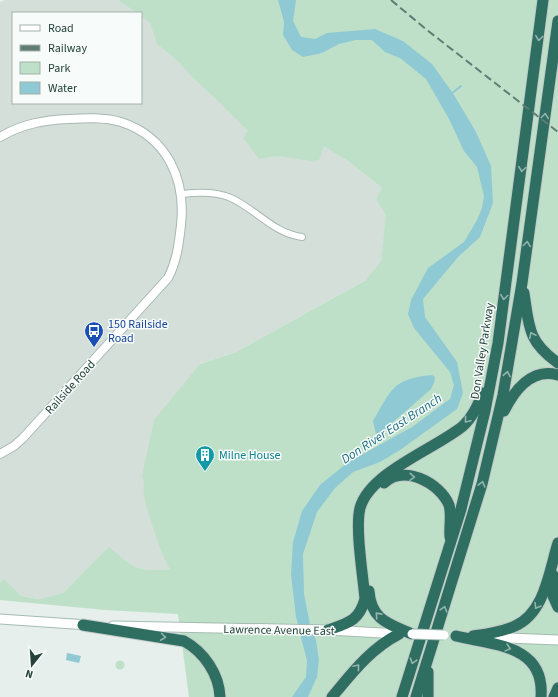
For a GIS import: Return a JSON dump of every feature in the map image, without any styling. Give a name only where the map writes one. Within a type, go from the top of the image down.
[{"type":"highway","name":"Don Valley Parkway","points":[[402,697],[462,508],[492,374],[523,165],[543,0]]},
{"type":"highway","points":[[416,697],[482,484],[510,360],[558,21]]},
{"type":"highway","points":[[522,283],[530,330],[538,346],[558,363]]},
{"type":"highway","points":[[328,630],[349,622],[362,610],[365,599],[358,522],[360,508],[366,496],[379,481],[463,426],[478,406],[492,374]]},
{"type":"highway","points":[[496,426],[510,399],[521,384],[538,375],[558,375]]},
{"type":"highway","points":[[404,634],[384,621],[376,614],[371,606],[363,522],[366,504],[373,494],[388,480],[403,476],[418,476],[432,484],[444,495],[450,507],[450,543]]},
{"type":"highway","points":[[472,636],[510,628],[520,624],[530,616],[540,601],[558,543]]},
{"type":"highway","points":[[558,559],[552,585],[553,596],[558,607]]},
{"type":"highway","points":[[83,625],[184,641],[191,645],[206,659],[214,674],[220,697]]},
{"type":"highway","points":[[332,697],[366,657],[384,642],[404,634]]},
{"type":"highway","points":[[456,636],[523,653],[539,672],[542,686],[541,697]]},
{"type":"highway","points":[[428,659],[428,697]]},
{"type":"highway","points":[[554,697],[558,688]]},
{"type":"main road","name":"Lawrence Avenue East","points":[[0,619],[83,625],[328,630],[558,640]]},
{"type":"street","name":"Railside Road","points":[[0,137],[21,126],[48,120],[94,118],[120,122],[140,131],[159,146],[174,168],[182,194],[182,216],[178,251],[174,268],[168,278],[23,438],[14,446],[0,454]]},
{"type":"street","points":[[182,194],[208,192],[226,196],[240,203],[280,231],[302,237]]},
{"type":"shaded area","points":[[5,0],[120,0],[120,2],[135,12],[12,12],[12,104],[142,104],[142,17],[348,161],[389,194],[380,272],[236,352],[200,364],[169,555],[171,569],[145,571],[135,568],[109,548],[63,593],[39,599],[21,596],[4,580],[0,582],[0,2]]},
{"type":"green space","points":[[120,0],[558,0],[558,697],[189,697],[178,614],[105,610],[0,600],[0,582],[4,579],[21,596],[39,599],[63,593],[109,547],[136,567],[150,570],[170,569],[155,533],[144,495],[144,483],[142,476],[154,420],[200,364],[236,352],[366,280],[381,261],[386,215],[376,199],[382,188],[348,161],[324,146],[319,160],[311,161],[277,156],[259,159],[243,138],[248,131],[192,77],[179,62],[157,44],[150,23],[142,17],[142,12],[135,12],[120,2]]},
{"type":"green space","points":[[120,660],[125,665],[120,670],[115,665]]},
{"type":"water","points":[[278,0],[296,0],[293,21],[301,37],[315,39],[327,33],[375,29],[403,41],[432,64],[454,95],[476,132],[491,166],[493,203],[480,237],[458,257],[423,299],[425,317],[457,362],[463,393],[457,409],[400,450],[380,462],[353,472],[335,488],[317,512],[303,554],[304,594],[311,630],[316,640],[319,660],[317,677],[308,697],[292,697],[306,677],[307,661],[296,617],[291,575],[293,542],[302,511],[320,485],[347,463],[412,427],[450,399],[454,385],[450,372],[414,328],[408,314],[411,300],[428,268],[464,242],[477,220],[482,208],[484,196],[477,167],[464,151],[449,119],[426,79],[400,58],[385,52],[372,40],[356,40],[339,44],[322,53],[303,57],[292,50],[283,35],[284,22]]},
{"type":"water","points":[[432,375],[435,377],[431,389],[383,431],[376,434],[373,421],[389,393],[401,383],[409,379]]},
{"type":"water","points":[[67,653],[81,656],[79,663],[66,660]]},
{"type":"waterway","points":[[451,94],[461,86]]},
{"type":"railway","points":[[391,0],[427,30],[558,132]]},
{"type":"place","name":"150 Railside Road","points":[[94,348]]},
{"type":"place","name":"Milne House","points":[[205,472]]},
{"type":"water label","name":"Don River East Branch","points":[[391,428]]}]
